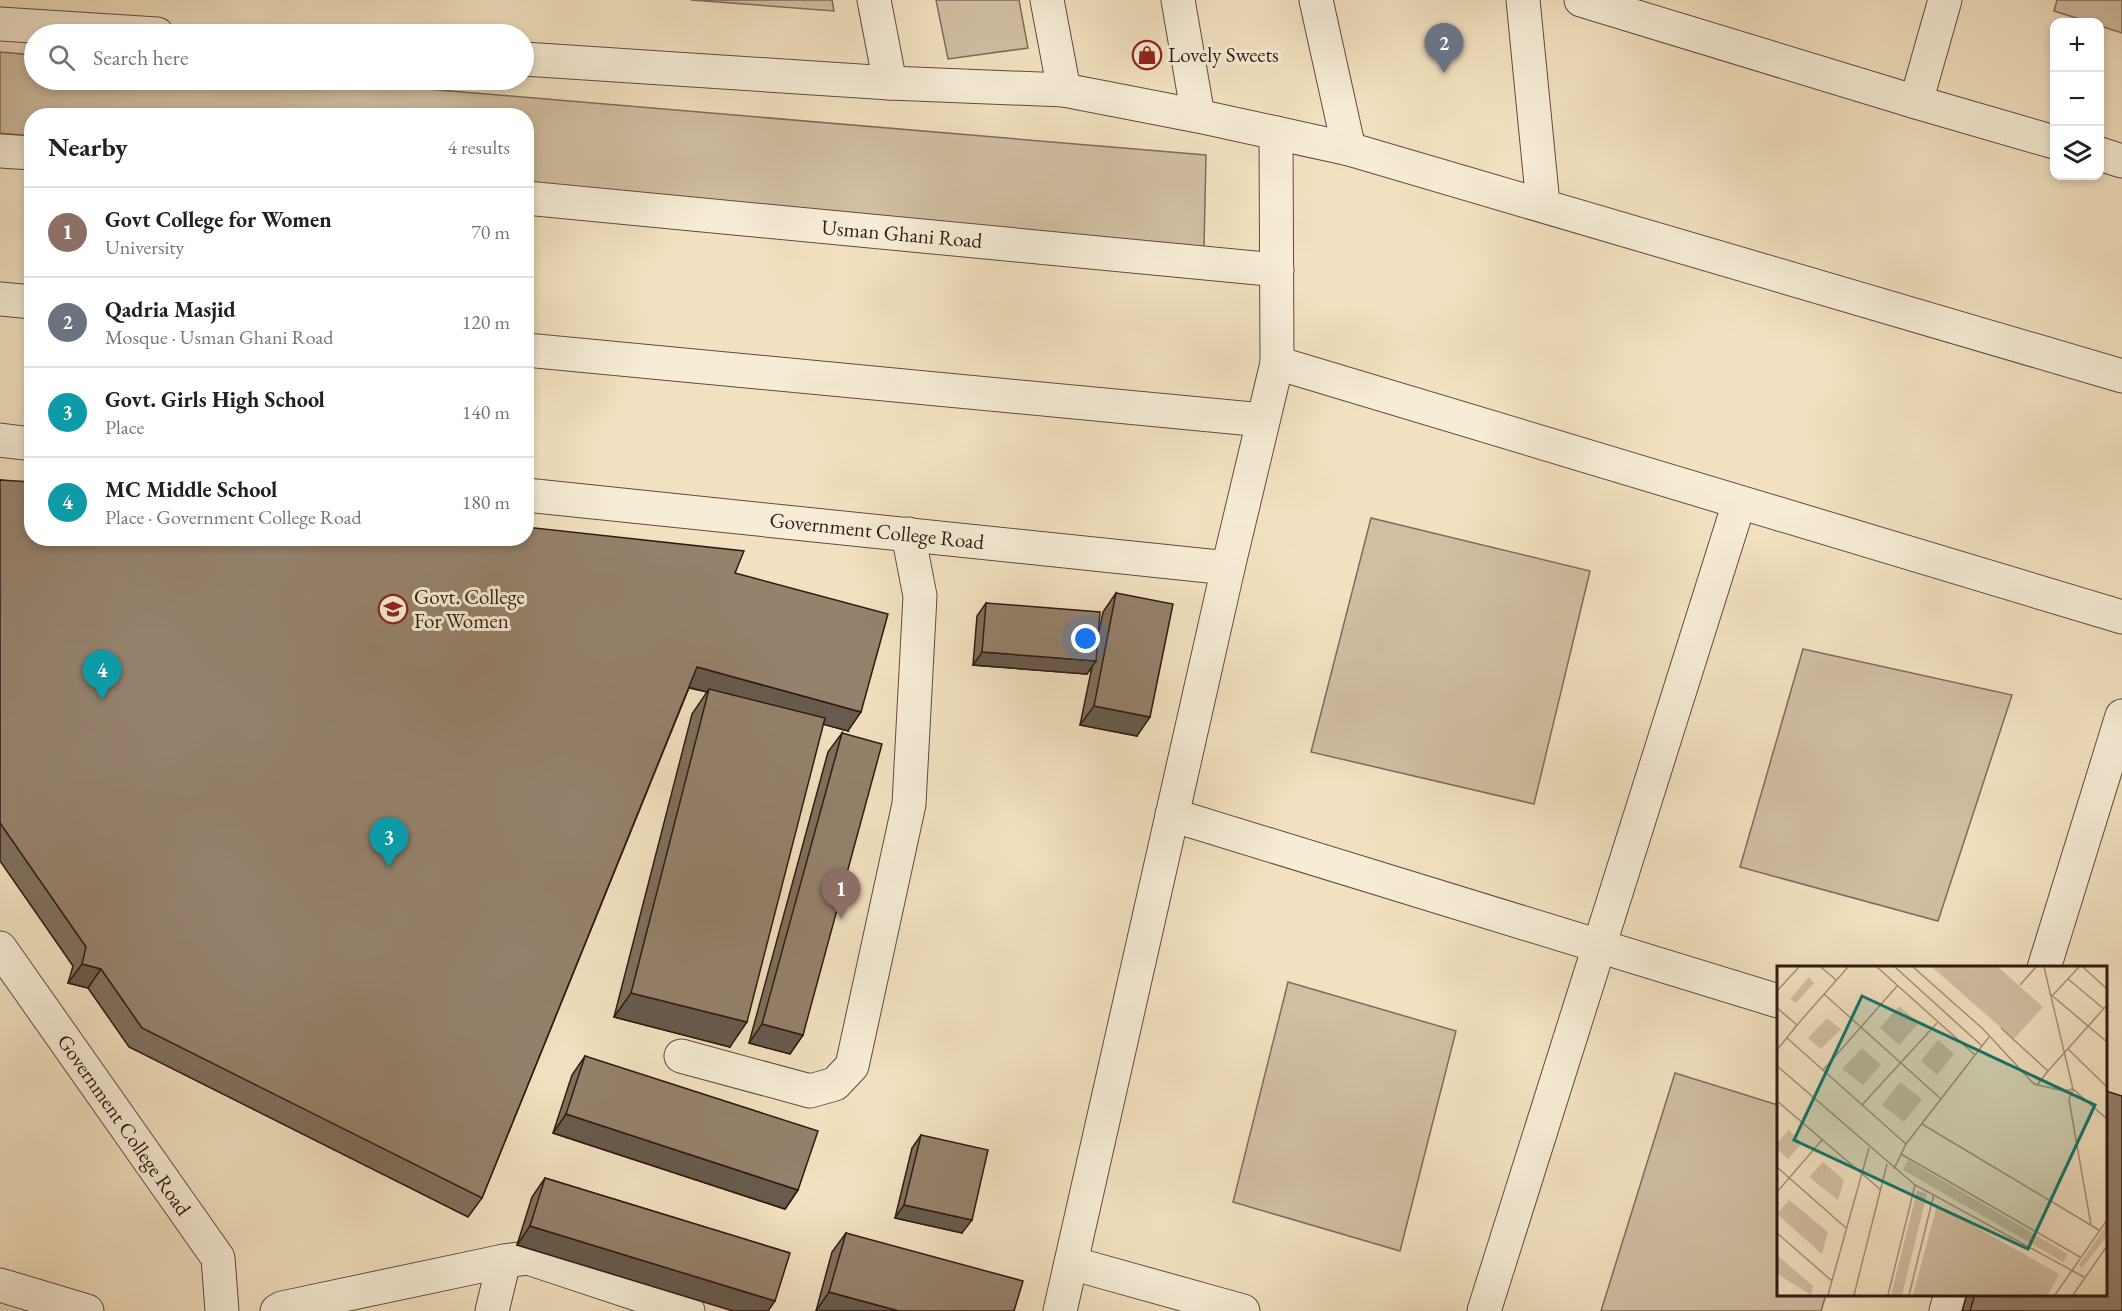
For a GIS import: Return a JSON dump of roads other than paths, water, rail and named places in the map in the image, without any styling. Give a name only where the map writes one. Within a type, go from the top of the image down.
[{"type":"street","points":[[874,0],[890,83]]},
{"type":"street","points":[[1047,0],[1064,90]]},
{"type":"street","points":[[1178,0],[1198,116]]},
{"type":"street","points":[[1316,0],[1349,149]]},
{"type":"street","points":[[1523,0],[1543,204]]},
{"type":"street","points":[[1581,0],[2050,141]]},
{"type":"street","points":[[1916,102],[1945,0]]},
{"type":"street","points":[[0,24],[24,26]]},
{"type":"street","points":[[534,60],[890,83],[1064,90],[1198,116],[1349,149],[1543,204],[2122,376]]},
{"type":"street","points":[[1060,1311],[1228,568],[1277,363],[1276,133]]},
{"type":"street","points":[[0,151],[24,152]]},
{"type":"street","points":[[2104,155],[2122,161]]},
{"type":"street","name":"Usman Ghani Road","points":[[534,199],[1277,270]]},
{"type":"street","points":[[0,299],[24,301]]},
{"type":"street","points":[[534,351],[1263,420]]},
{"type":"street","points":[[1277,363],[2122,616]]},
{"type":"street","points":[[0,440],[24,443]]},
{"type":"street","name":"Government College Road","points":[[534,496],[1228,568]]},
{"type":"street","points":[[1484,1311],[1739,503]]},
{"type":"street","points":[[681,1056],[810,1091],[835,1084],[852,1066],[909,804],[920,596],[908,534]]},
{"type":"street","points":[[2045,966],[2122,716]]},
{"type":"street","points":[[1172,815],[1777,1000]]},
{"type":"street","name":"Government College Road","points":[[0,948],[218,1258],[222,1311]]},
{"type":"street","points":[[278,1311],[282,1308],[504,1261],[528,1258],[688,1311]]},
{"type":"street","points":[[492,1311],[504,1261]]},
{"type":"street","points":[[1071,1263],[1243,1311]]},
{"type":"street","points":[[0,1285],[87,1311]]},
{"type":"street","points":[[1946,1311],[1950,1296]]},
{"type":"place","name":"Lovely Sweets","points":[[1147,55]]},
{"type":"place","name":"Qadria Masjid","points":[[1444,73]]},
{"type":"place","name":"Govt. College For Women","points":[[393,609]]},
{"type":"place","name":"MC Middle School","points":[[102,700]]},
{"type":"place","name":"Govt. Girls High School","points":[[389,867]]},
{"type":"place","name":"Govt College for Women","points":[[841,919]]}]
